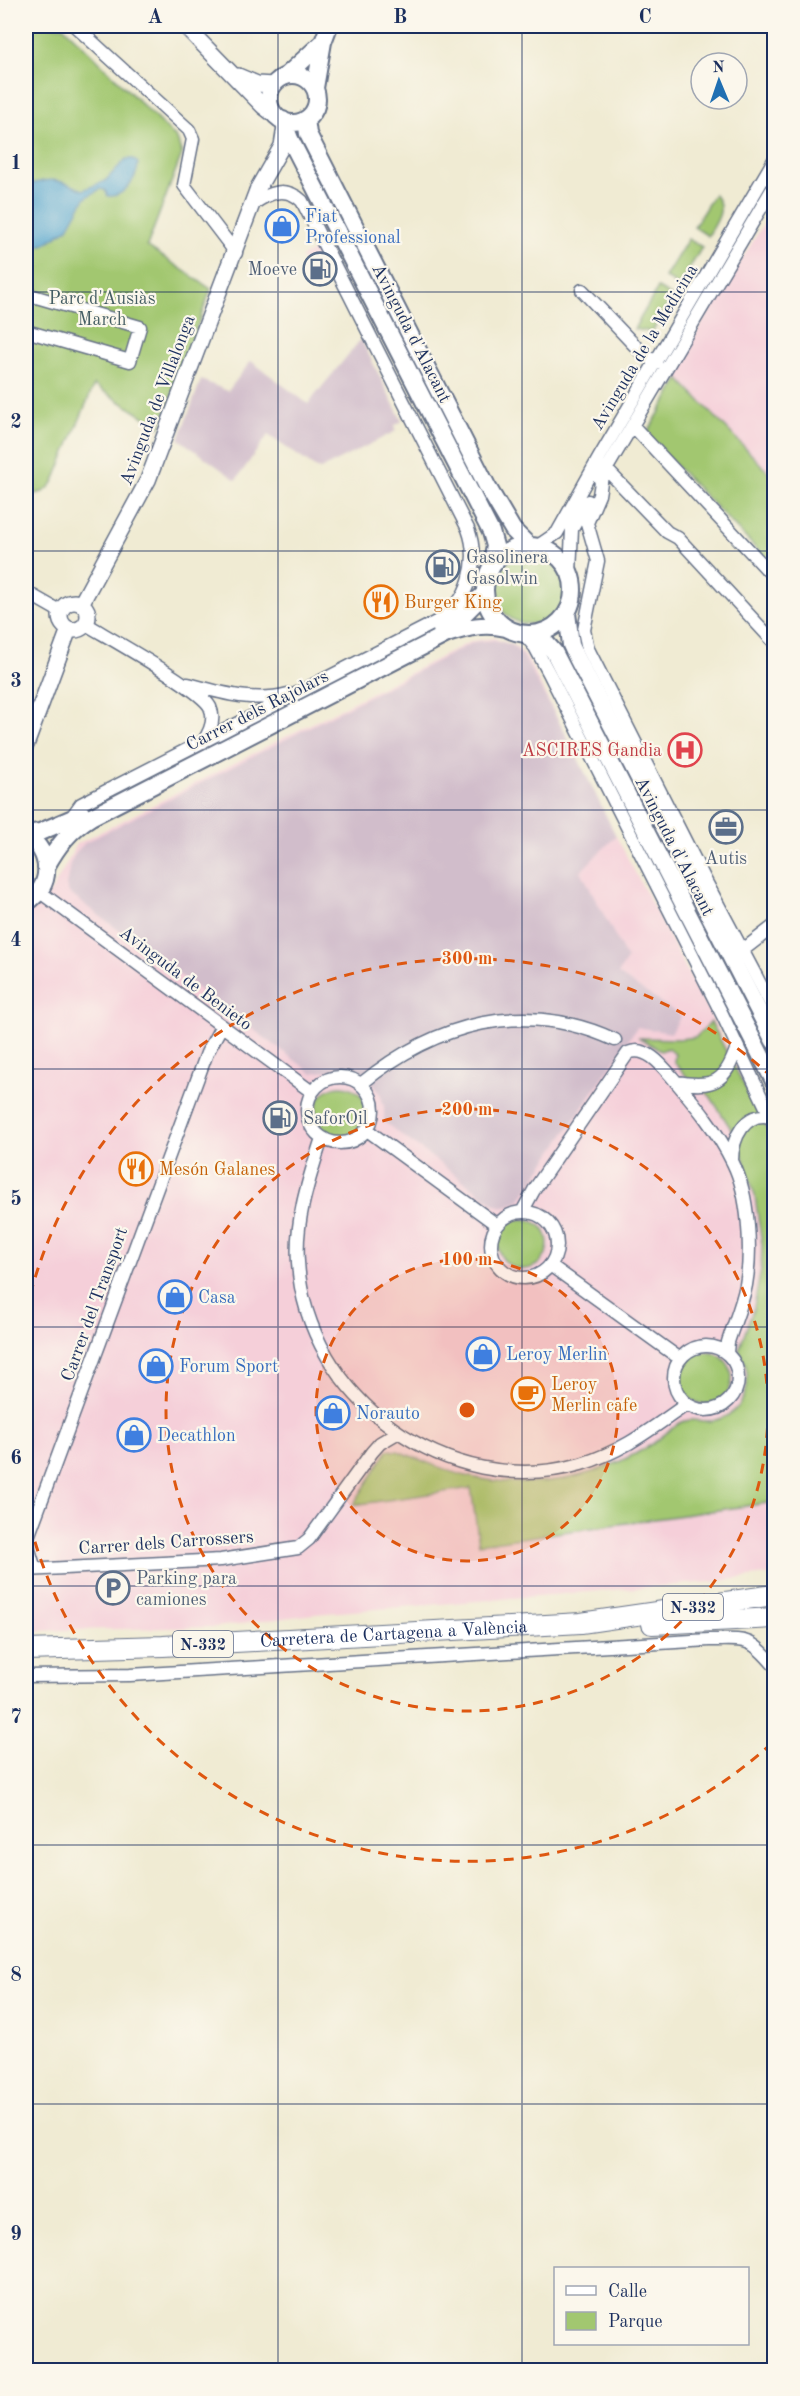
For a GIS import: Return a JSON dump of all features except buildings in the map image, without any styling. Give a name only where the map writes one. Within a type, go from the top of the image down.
[{"type":"highway","name":"N-332","points":[[581,1623],[774,1595]]},
{"type":"highway","name":"N-332","points":[[612,1618],[774,1605]]},
{"type":"highway","name":"N-332","points":[[581,1623],[616,1625],[774,1618]]},
{"type":"highway","name":"Carretera de Cartagena a València","points":[[26,1650],[163,1646],[581,1623]]},
{"type":"main road","points":[[323,42],[273,85],[269,98],[272,111],[281,121],[298,122],[306,119],[315,108],[317,102],[315,88],[323,42],[329,26]]},
{"type":"main road","points":[[287,75],[300,76],[315,88]]},
{"type":"main road","name":"Avinguda d'Alacant","points":[[306,119],[308,134],[487,486],[513,530],[533,546]]},
{"type":"main road","name":"Avinguda d'Alacant","points":[[281,121],[491,531],[495,546],[491,567]]},
{"type":"main road","points":[[533,546],[558,556],[570,573],[573,594],[567,613],[558,623],[547,631],[529,634],[506,628],[495,619],[484,594],[485,580],[491,567],[506,551],[533,546]]},
{"type":"main road","name":"Carrer dels Rajolars","points":[[26,834],[40,832],[69,821],[452,624],[484,594]]},
{"type":"main road","name":"Avinguda d'Alacant","points":[[567,613],[571,645],[577,658],[774,1041]]},
{"type":"main road","name":"Carrer dels Rajolars","points":[[40,892],[46,867],[62,841],[74,828],[91,817],[447,634],[475,626],[491,625],[506,628]]},
{"type":"main road","name":"Avinguda d'Alacant","points":[[529,634],[546,643],[554,652],[774,1081]]},
{"type":"main road","points":[[26,834],[40,848],[46,867]]},
{"type":"main road","points":[[26,903],[40,892]]},
{"type":"street","points":[[75,26],[189,130],[193,139],[184,185],[236,253]]},
{"type":"street","name":"Avinguda d'Alacant","points":[[185,26],[281,121]]},
{"type":"street","name":"Avinguda d'Alacant","points":[[233,73],[257,84],[273,85]]},
{"type":"street","name":"Avinguda de Villalonga","points":[[81,604],[148,480],[262,180],[282,146],[281,121]]},
{"type":"street","name":"Avinguda de la Medicina","points":[[533,546],[557,532],[598,458],[774,160]]},
{"type":"street","points":[[312,181],[317,229]]},
{"type":"street","name":"Avinguda de la Medicina","points":[[570,573],[572,529],[774,186]]},
{"type":"street","points":[[69,821],[81,804],[440,620],[458,604],[468,583],[473,553],[468,530],[302,201],[292,193],[271,193],[253,204]]},
{"type":"street","points":[[582,290],[641,352],[656,363]]},
{"type":"street","points":[[26,294],[140,327],[130,361],[26,331]]},
{"type":"street","points":[[633,426],[774,577]]},
{"type":"street","points":[[604,472],[667,532],[678,538],[774,642]]},
{"type":"street","name":"Avinguda de la Medicina","points":[[584,630],[598,561],[587,524],[599,495],[604,472]]},
{"type":"street","points":[[447,490],[476,500]]},
{"type":"street","points":[[26,592],[61,612]]},
{"type":"street","points":[[67,603],[81,604],[88,614],[86,624],[78,630],[69,629],[62,624],[61,612],[67,603]]},
{"type":"street","points":[[86,624],[181,682],[210,707],[212,726],[202,742]]},
{"type":"street","points":[[26,745],[69,629]]},
{"type":"street","name":"Avinguda d'Alacant","points":[[584,630],[593,659],[774,1010]]},
{"type":"street","name":"Avinguda d'Alacant","points":[[529,634],[773,1121]]},
{"type":"street","points":[[181,682],[223,694],[262,698],[281,696],[310,687]]},
{"type":"street","name":"Avinguda de Benieto","points":[[40,892],[312,1092]]},
{"type":"street","points":[[742,950],[774,926]]},
{"type":"street","points":[[361,1084],[397,1057],[422,1043],[438,1035],[474,1025],[519,1019],[555,1022],[587,1029],[615,1040]]},
{"type":"street","name":"Carrer del Transport","points":[[30,1569],[27,1539],[207,1053],[221,1027]]},
{"type":"street","points":[[676,1082],[696,1084],[718,1080],[726,1073],[737,1047]]},
{"type":"street","points":[[522,1212],[534,1190],[628,1053],[636,1049],[642,1051],[664,1067],[715,1131],[732,1162],[744,1202],[749,1246],[746,1284],[727,1352]]},
{"type":"street","points":[[329,1078],[351,1078],[361,1084],[372,1101],[372,1121],[367,1130],[351,1142],[341,1144],[322,1138],[310,1126],[307,1117],[306,1109],[312,1092],[329,1078]]},
{"type":"street","name":"Avinguda d'Alacant","points":[[732,1162],[732,1149],[745,1124],[758,1116],[773,1121]]},
{"type":"street","points":[[367,1130],[497,1226]]},
{"type":"street","points":[[322,1138],[306,1187],[299,1219],[298,1264],[304,1298],[316,1335],[330,1364],[364,1405],[397,1433],[424,1448],[472,1466],[516,1470],[548,1469],[582,1463],[628,1445],[687,1404]]},
{"type":"street","points":[[522,1212],[529,1212],[542,1218],[555,1235],[555,1256],[549,1265],[542,1272],[524,1278],[506,1273],[493,1258],[491,1249],[493,1233],[497,1226],[512,1214],[522,1212]]},
{"type":"street","points":[[549,1265],[680,1358]]},
{"type":"street","points":[[705,1345],[715,1346],[727,1352],[739,1373],[739,1383],[730,1400],[723,1406],[711,1410],[695,1408],[687,1404],[680,1397],[674,1378],[680,1358],[695,1347],[705,1345]]},
{"type":"street","name":"Carrer dels Carrossers","points":[[30,1569],[221,1560],[298,1548],[309,1539],[372,1452],[380,1443],[397,1433]]},
{"type":"street","points":[[26,1676],[130,1676],[709,1640],[749,1641],[757,1645],[774,1665]]},
{"type":"shaded area","points":[[774,207],[774,478],[672,372]]},
{"type":"shaded area","name":"Moeve","points":[[321,247],[336,275],[316,286],[301,257]]},
{"type":"shaded area","points":[[361,339],[402,421],[394,426],[396,431],[319,470],[268,435],[236,480],[179,439],[201,380],[228,391],[251,361],[308,404]]},
{"type":"shaded area","points":[[494,638],[517,647],[527,658],[616,836],[774,1135],[774,1574],[712,1582],[315,1614],[217,1627],[26,1631],[26,914],[51,892],[77,844],[472,641]]},
{"type":"shaded area","points":[[495,640],[512,645],[523,656],[571,744],[616,836],[581,871],[627,959],[618,974],[681,1016],[671,1033],[637,1027],[519,1201],[505,1207],[496,1205],[384,1122],[384,1107],[380,1093],[368,1078],[343,1068],[312,1073],[70,894],[66,886],[70,864],[76,852],[85,843],[474,642]]},
{"type":"green space","name":"Parc d'Ausiàs March","points":[[26,26],[63,26],[177,139],[182,154],[147,246],[211,289],[160,427],[94,385],[52,485],[34,494],[26,493]]},
{"type":"green space","points":[[714,194],[718,199],[720,210],[708,236],[694,227]]},
{"type":"green space","points":[[688,239],[702,247],[679,286],[665,277]]},
{"type":"green space","points":[[658,288],[672,296],[652,332],[634,329]]},
{"type":"green space","points":[[679,379],[774,478],[774,567],[646,435]]},
{"type":"green space","points":[[530,554],[543,557],[555,564],[562,576],[565,589],[562,602],[555,614],[543,621],[530,624],[517,621],[505,614],[498,602],[495,589],[498,576],[505,564],[517,557]]},
{"type":"green space","points":[[711,1022],[774,1143],[774,1502],[479,1544],[471,1488],[353,1505],[388,1450],[398,1451],[462,1475],[489,1480],[526,1482],[566,1479],[624,1460],[651,1445],[684,1421],[711,1421],[723,1418],[740,1404],[745,1394],[747,1372],[739,1350],[754,1307],[761,1269],[762,1245],[755,1196],[737,1138],[710,1096],[688,1078],[674,1062],[675,1054],[668,1048],[661,1051],[640,1038],[696,1037]]},
{"type":"green space","points":[[336,1086],[346,1086],[359,1093],[366,1106],[366,1116],[359,1129],[346,1136],[336,1136],[327,1132],[320,1125],[316,1116],[316,1106],[320,1097],[327,1090]]},
{"type":"green space","points":[[518,1219],[528,1219],[541,1226],[548,1239],[548,1249],[541,1262],[528,1269],[518,1269],[509,1265],[502,1258],[498,1249],[498,1239],[502,1230],[509,1223]]},
{"type":"green space","points":[[706,1352],[716,1354],[724,1360],[730,1368],[732,1378],[730,1388],[724,1396],[716,1402],[706,1404],[696,1402],[688,1396],[682,1388],[680,1378],[682,1368],[688,1360],[696,1354]]},
{"type":"water","points":[[126,159],[133,159],[138,163],[136,174],[125,190],[114,196],[108,196],[105,190],[100,189],[85,198],[68,228],[45,244],[26,250],[26,186],[55,180],[83,190],[105,181]]},
{"type":"place","name":"Fiat Professional","points":[[282,226]]},
{"type":"place","name":"Moeve","points":[[320,269]]},
{"type":"place","name":"Gasolinera Gasolwin","points":[[443,567]]},
{"type":"place","name":"Burger King","points":[[381,602]]},
{"type":"place","name":"ASCIRES Gandia","points":[[685,750]]},
{"type":"place","name":"Autis","points":[[726,827]]},
{"type":"place","name":"SaforOil","points":[[280,1118]]},
{"type":"place","name":"Mesón Galanes","points":[[136,1169]]},
{"type":"place","name":"Casa","points":[[175,1297]]},
{"type":"place","name":"Leroy Merlin","points":[[483,1354]]},
{"type":"place","name":"Forum Sport","points":[[156,1366]]},
{"type":"place","name":"Leroy Merlin cafe","points":[[528,1394]]},
{"type":"place","name":"Norauto","points":[[333,1413]]},
{"type":"place","name":"Decathlon","points":[[134,1435]]},
{"type":"place","name":"Parking para camiones","points":[[113,1588]]}]
